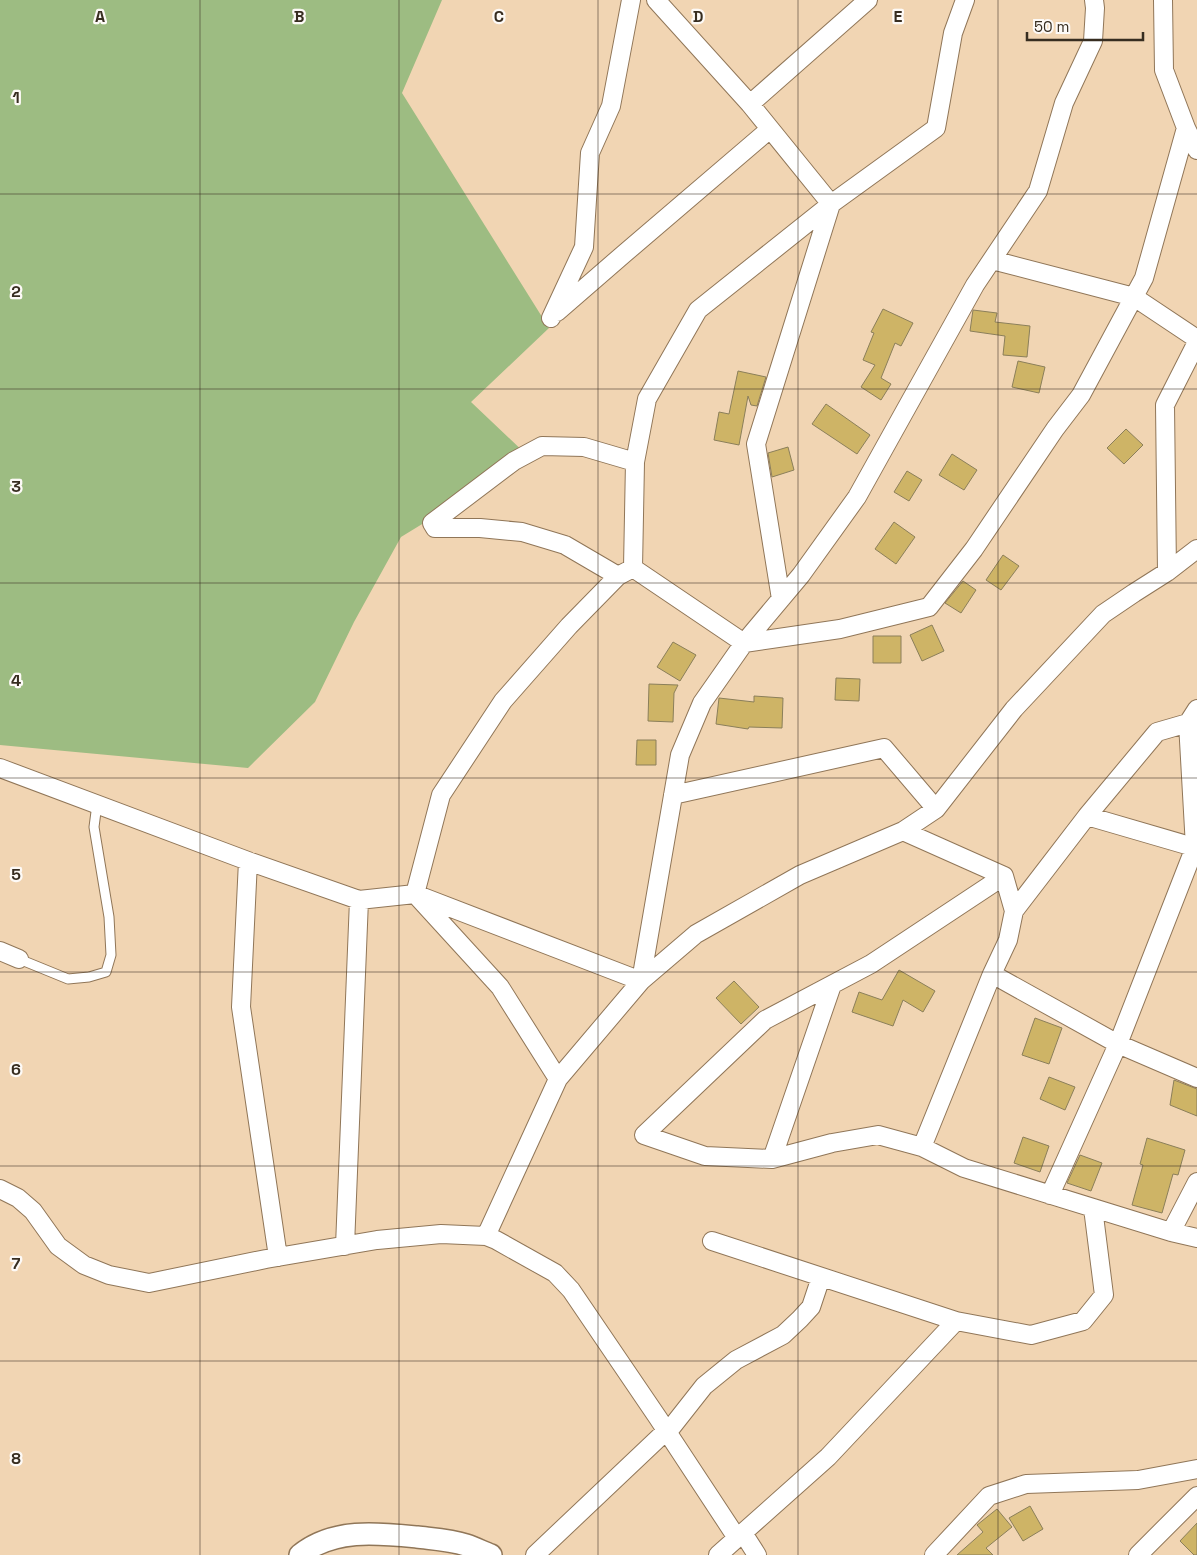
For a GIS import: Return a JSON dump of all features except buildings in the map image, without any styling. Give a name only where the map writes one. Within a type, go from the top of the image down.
[{"type":"street","points":[[631,0],[611,106],[590,153],[584,247],[551,318],[624,253],[770,129]]},
{"type":"street","points":[[656,0],[750,104],[831,204]]},
{"type":"street","points":[[750,104],[868,0]]},
{"type":"street","points":[[415,894],[442,795],[503,701],[569,626],[626,572],[635,462],[647,399],[698,310],[831,204],[936,128],[952,32],[964,0]]},
{"type":"street","points":[[641,981],[680,755],[702,703],[744,643],[802,575],[857,497],[975,285],[1038,192],[1064,103],[1093,41],[1094,0]]},
{"type":"street","points":[[1162,0],[1164,70],[1186,128],[1197,150]]},
{"type":"street","points":[[635,462],[584,447],[542,446],[514,461],[432,523],[435,528],[480,528],[522,532],[565,545],[626,572],[744,643],[840,629],[929,607],[974,549],[1055,429],[1081,395],[1134,298],[1144,278],[1186,128]]},
{"type":"street","points":[[781,599],[756,444],[831,204]]},
{"type":"street","points":[[992,260],[1134,298],[1197,340],[1165,405],[1167,572]]},
{"type":"street","points":[[486,1236],[558,1079],[641,981],[696,934],[800,875],[903,831],[936,809],[1014,709],[1104,614],[1134,592],[1167,572],[1197,549]]},
{"type":"street","points":[[922,1147],[992,974],[1008,940],[1014,911],[1087,816],[1157,732],[1194,719],[1196,847],[1118,1044],[1050,1194]]},
{"type":"street","points":[[673,795],[884,748],[936,809]]},
{"type":"street","points":[[0,768],[248,861],[359,900],[415,894],[641,981]]},
{"type":"street","points":[[1087,816],[1196,847]]},
{"type":"street","points":[[903,831],[1004,876]]},
{"type":"street","points":[[248,861],[241,1007],[278,1256]]},
{"type":"street","points":[[1004,876],[1014,911]]},
{"type":"street","points":[[1004,876],[871,964],[765,1020],[644,1135],[705,1156],[772,1159],[832,1143],[878,1135],[922,1147],[964,1168],[1171,1232],[1197,1238]]},
{"type":"street","points":[[415,894],[500,987],[558,1079]]},
{"type":"street","points":[[345,1246],[359,900]]},
{"type":"street","points":[[0,951],[19,959]]},
{"type":"street","points":[[992,974],[1118,1044],[1197,1078]]},
{"type":"street","points":[[772,1159],[832,984]]},
{"type":"street","points":[[1171,1232],[1197,1182]]},
{"type":"street","points":[[0,1189],[18,1198],[33,1211],[58,1246],[84,1265],[110,1275],[149,1283],[278,1256],[377,1240],[442,1234],[486,1236],[555,1273],[571,1290],[667,1432],[740,1536],[757,1555]]},
{"type":"street","points":[[712,1241],[956,1321],[1031,1335],[1083,1321],[1104,1295],[1093,1208]]},
{"type":"street","points":[[535,1555],[667,1432],[704,1386],[736,1360],[783,1334],[800,1319],[811,1307],[821,1277]]},
{"type":"street","points":[[718,1555],[828,1457],[956,1321]]},
{"type":"street","points":[[934,1555],[989,1496],[1016,1487],[1026,1484],[1138,1480],[1197,1469]]},
{"type":"street","points":[[1138,1555],[1197,1496]]},
{"type":"street","points":[[300,1555],[324,1540],[366,1533],[465,1544],[491,1555]]},
{"type":"lane","points":[[19,959],[68,979],[89,977],[106,972],[111,955],[110,926],[94,827],[98,804]]},
{"type":"green space","points":[[0,0],[442,0],[402,93],[549,328],[471,402],[530,458],[401,537],[354,622],[315,702],[248,768],[0,745]]}]
